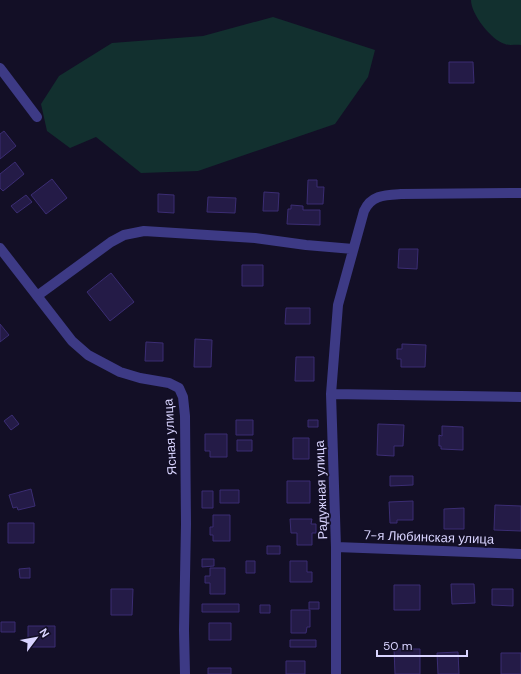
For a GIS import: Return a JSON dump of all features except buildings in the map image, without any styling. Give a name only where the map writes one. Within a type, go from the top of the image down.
[{"type":"street","points":[[0,68],[37,117]]},
{"type":"street","name":"Радужная улица","points":[[336,674],[336,547],[331,394],[338,305],[367,204],[373,199],[384,195],[521,193]]},
{"type":"street","points":[[37,296],[110,242],[124,235],[144,231],[255,238],[306,245],[353,249]]},
{"type":"street","name":"Ясная улица","points":[[0,248],[72,342],[88,355],[120,372],[140,378],[170,383],[179,388],[183,398],[185,416],[185,674]]},
{"type":"street","points":[[331,394],[521,397]]},
{"type":"street","name":"7-я Любинская улица","points":[[336,547],[521,554]]},
{"type":"green space","points":[[471,0],[521,0],[521,45],[507,45],[500,42],[488,32],[474,12]]},
{"type":"green space","points":[[273,17],[375,50],[368,77],[335,124],[198,171],[141,173],[96,137],[70,148],[47,131],[41,104],[59,76],[112,43],[203,36]]}]
